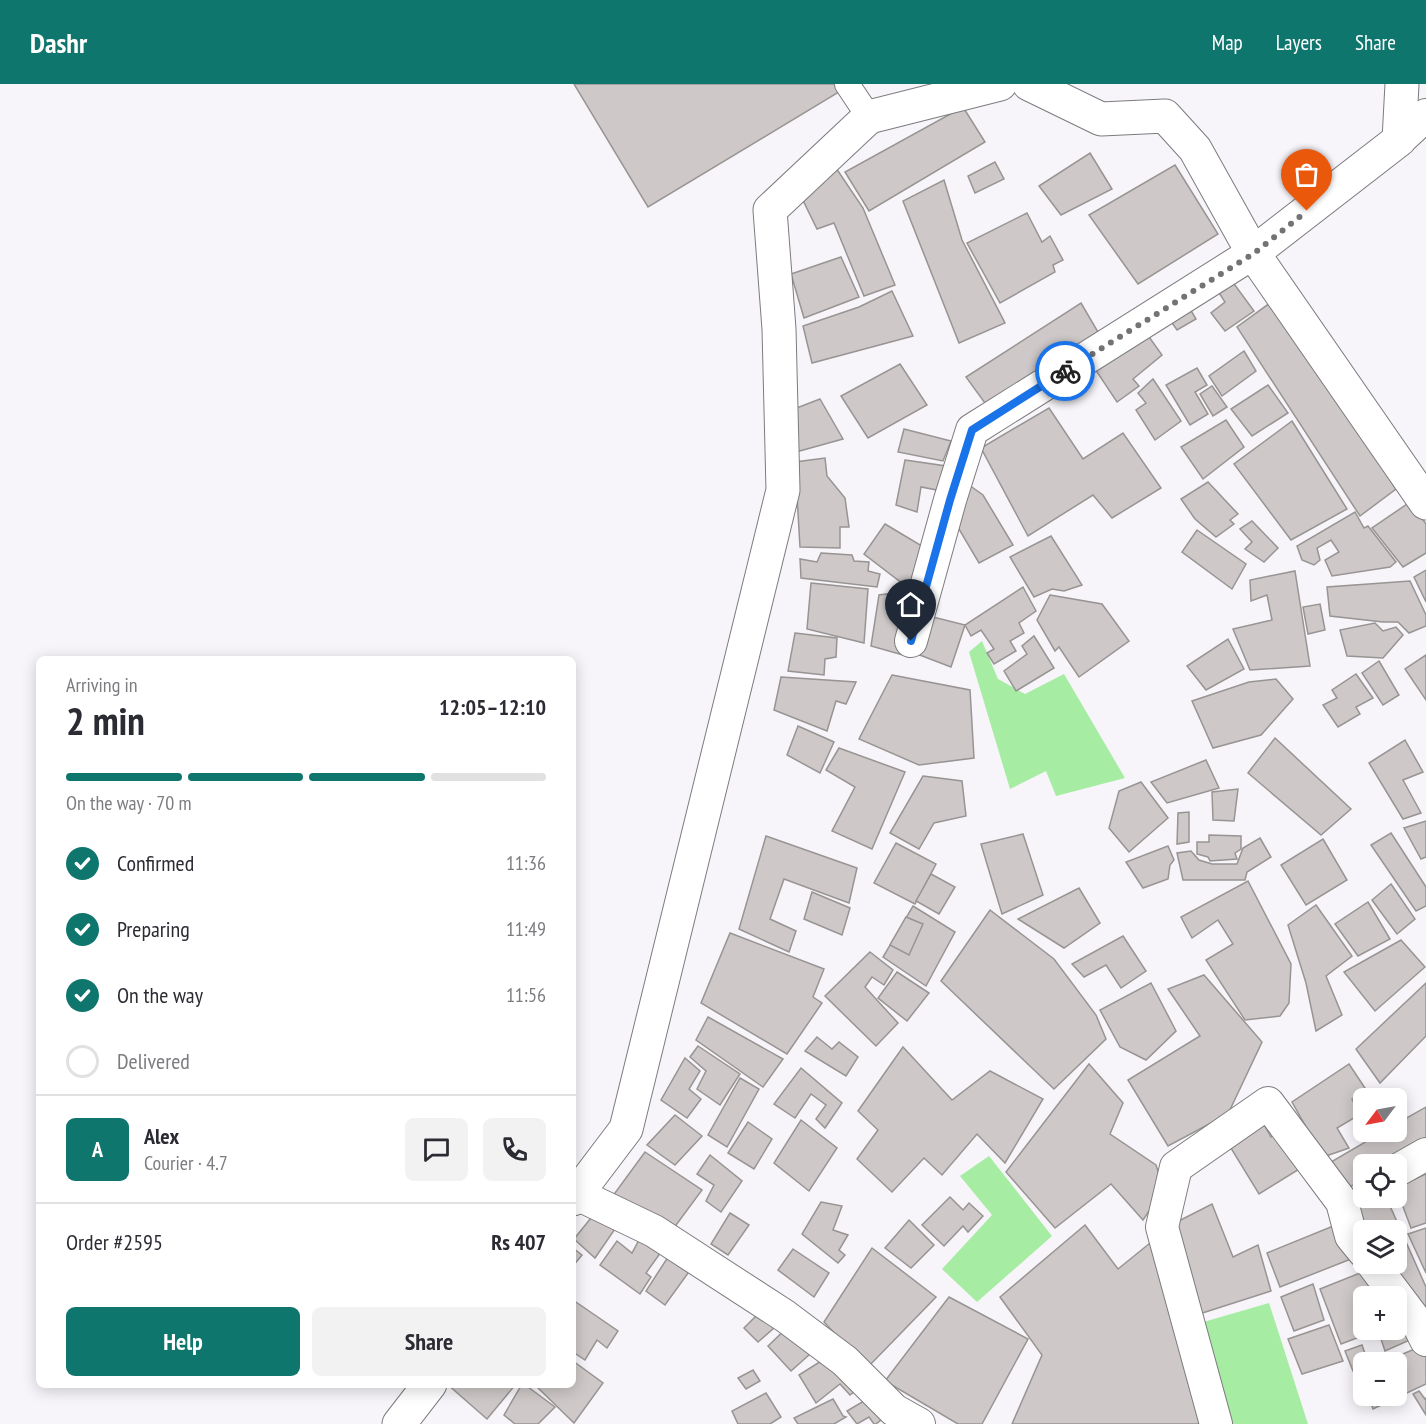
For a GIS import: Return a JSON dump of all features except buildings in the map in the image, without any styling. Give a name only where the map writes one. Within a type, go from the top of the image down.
[{"type":"street","points":[[847,84],[869,117]]},
{"type":"street","points":[[576,1195],[626,1129],[783,490],[778,329],[770,210],[869,117],[1000,84]]},
{"type":"street","points":[[1029,84],[1101,119],[1165,116],[1195,149],[1253,254],[1426,503]]},
{"type":"street","points":[[1399,140],[1402,84]]},
{"type":"street","points":[[911,641],[972,430],[1253,254],[1399,140],[1426,115]]},
{"type":"street","points":[[1216,1424],[1162,1227],[1176,1167],[1268,1103],[1353,1196],[1351,1236],[1353,1238]]},
{"type":"street","points":[[1407,1165],[1426,1154]]},
{"type":"street","points":[[576,1196],[654,1231],[785,1316],[845,1361],[900,1419]]},
{"type":"street","points":[[1380,1274],[1418,1324],[1426,1340]]},
{"type":"street","points":[[399,1424],[427,1388]]},
{"type":"green space","points":[[982,641],[998,679],[1025,694],[1064,674],[1125,778],[1056,796],[1046,771],[1010,789],[969,652]]},
{"type":"green space","points":[[989,1156],[1052,1236],[977,1302],[942,1269],[992,1215],[960,1176]]},
{"type":"green space","points":[[1269,1303],[1308,1424],[1228,1424],[1200,1323]]},
{"type":"way so far","points":[[1065,371],[1253,254],[1307,211]]},
{"type":"route","points":[[911,641],[972,430],[1065,371]]}]
